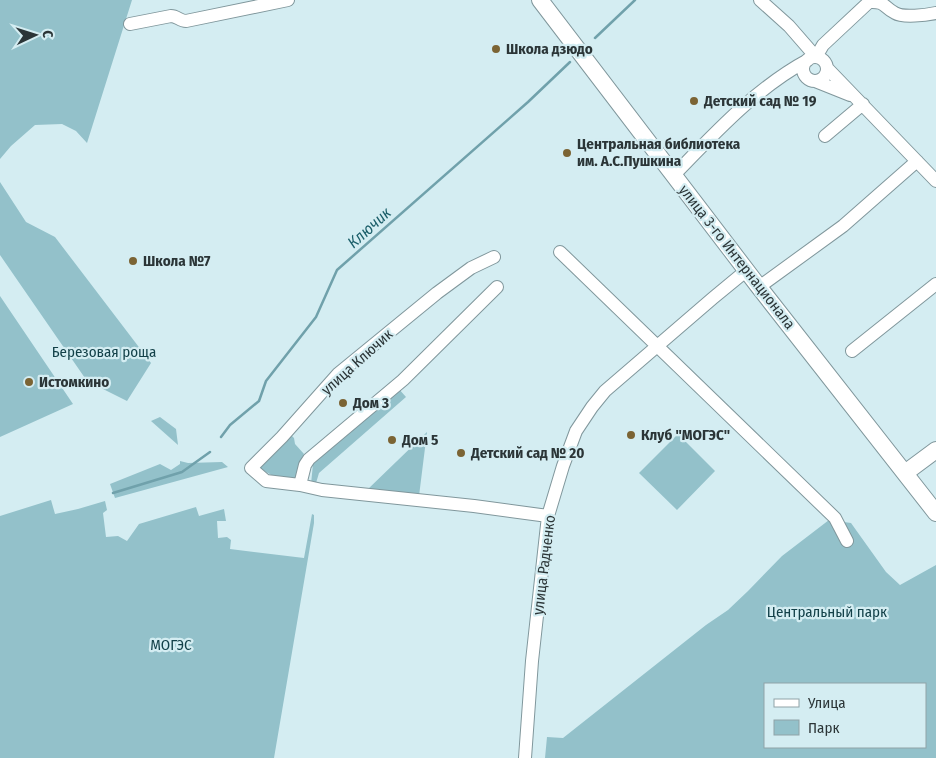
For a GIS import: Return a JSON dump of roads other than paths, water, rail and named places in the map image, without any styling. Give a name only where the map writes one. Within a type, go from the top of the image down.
[{"type":"main road","name":"улица 3-го Интернационала","points":[[540,0],[759,287],[936,513]]},
{"type":"main road","points":[[905,473],[936,450]]},
{"type":"street","points":[[130,24],[171,16],[186,21],[288,0]]},
{"type":"street","points":[[760,0],[789,26],[812,58],[823,61],[827,68],[936,182]]},
{"type":"street","points":[[860,101],[810,78],[804,66],[823,45],[870,2],[885,4],[896,14],[927,15],[936,13]]},
{"type":"street","points":[[674,175],[740,109],[780,76],[812,58]]},
{"type":"street","points":[[788,71],[819,80],[825,76],[827,68]]},
{"type":"street","points":[[825,136],[860,101]]},
{"type":"street","points":[[759,287],[843,226],[917,161]]},
{"type":"street","points":[[560,252],[835,518],[847,541]]},
{"type":"street","name":"улица Ключик","points":[[494,257],[471,268],[436,293],[338,374],[282,437],[251,468],[266,481],[322,490],[548,516]]},
{"type":"street","name":"улица Радченко","points":[[524,758],[532,661],[548,516],[576,431],[605,392],[747,270]]},
{"type":"street","points":[[852,351],[936,284]]},
{"type":"street","points":[[300,486],[305,465],[309,459],[403,380],[497,287]]},
{"type":"waterway","name":"Ключик","points":[[595,38],[635,0]]},
{"type":"waterway","name":"Ключик","points":[[221,437],[230,425],[259,401],[266,381],[316,317],[337,270],[528,102],[570,62]]},
{"type":"waterway","name":"Ключик","points":[[113,493],[182,472],[210,452]]},
{"type":"place","name":"Школа дзюдо","points":[[496,49]]},
{"type":"place","name":"Детский сад № 19","points":[[694,101]]},
{"type":"place","name":"Центральная библиотека им. А.С.Пушкина","points":[[567,153]]},
{"type":"place","name":"Школа №7","points":[[133,261]]},
{"type":"place","name":"Истомкино","points":[[29,382]]},
{"type":"place","name":"Дом 3","points":[[343,403]]},
{"type":"place","name":"Клуб \"МОГЭС\"","points":[[631,435]]},
{"type":"place","name":"Дом 5","points":[[392,440]]},
{"type":"place","name":"Детский сад № 20","points":[[461,453]]},
{"type":"park label","name":"Березовая роща","points":[[104,352]]},
{"type":"park label","name":"Центральный парк","points":[[827,612]]},
{"type":"park label","name":"МОГЭС","points":[[171,645]]}]
